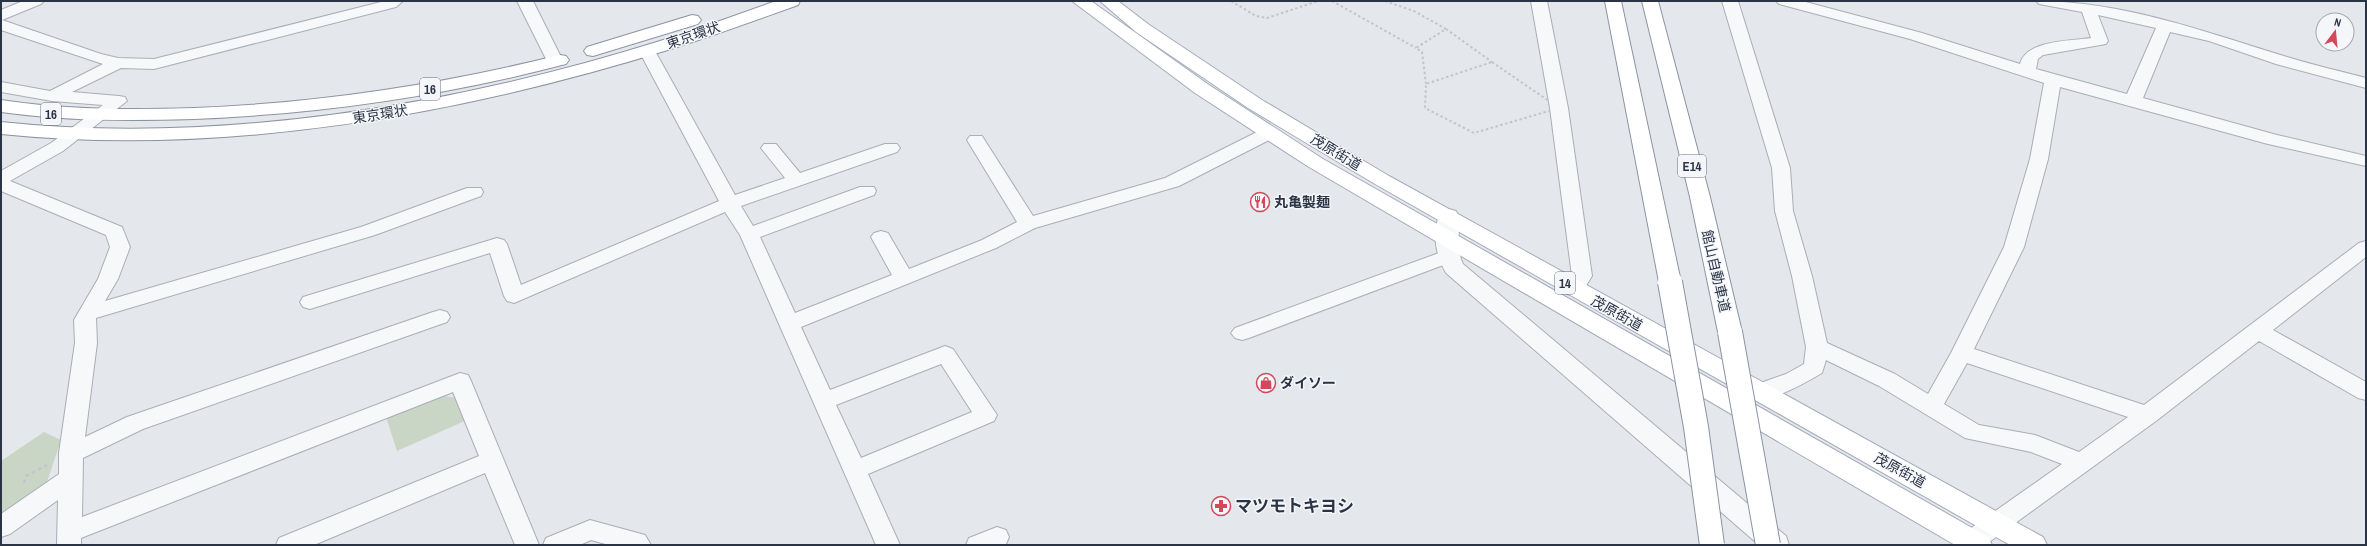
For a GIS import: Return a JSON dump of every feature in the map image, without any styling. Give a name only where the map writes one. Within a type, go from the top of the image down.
[{"type":"main road","name":"東京環状","points":[[1,106],[42,113],[101,116],[275,110],[339,104],[467,82],[555,61],[614,45],[748,1]]},
{"type":"main road","name":"東京環状","points":[[1,128],[77,134],[180,133],[339,121],[462,100],[647,51],[792,1]]},
{"type":"main road","name":"茂原街道","points":[[1080,1],[1202,89],[1328,171],[1447,237],[1972,544]]},
{"type":"main road","name":"茂原街道","points":[[1108,1],[1142,28],[1255,104],[1382,180],[1447,237],[1574,288],[2034,545]]},
{"type":"main road","points":[[1613,1],[1670,282],[1696,427],[1712,545]]},
{"type":"main road","name":"館山自動車道","points":[[1650,1],[1700,197],[1730,332],[1768,545]]},
{"type":"street","points":[[1,16],[36,1]]},
{"type":"street","points":[[1,25],[96,58],[118,63],[154,64],[391,4],[395,1]]},
{"type":"street","points":[[525,1],[555,61]]},
{"type":"street","points":[[1539,1],[1559,108],[1582,276],[1574,288]]},
{"type":"street","points":[[1730,1],[1781,168],[1784,211],[1802,276],[1817,347],[1814,368],[1794,380],[1760,392]]},
{"type":"street","points":[[1784,1],[1916,36],[2053,80],[2133,102],[2274,140],[2366,161]]},
{"type":"street","points":[[2044,1],[2062,3],[2088,10],[2165,25],[2366,83]]},
{"type":"street","points":[[2027,71],[2030,57],[2038,51],[2100,41],[2088,10]]},
{"type":"street","points":[[2133,102],[2165,25]]},
{"type":"street","points":[[647,51],[730,203],[749,234],[822,401],[888,545]]},
{"type":"street","points":[[52,96],[118,63]]},
{"type":"street","points":[[1931,408],[1962,353],[2014,247],[2039,159],[2053,80]]},
{"type":"street","points":[[1,87],[52,96],[118,101],[77,134],[32,162],[3,185],[115,231],[120,247],[108,279],[84,320],[86,342],[71,453],[69,539],[460,381],[527,545]]},
{"type":"street","points":[[788,324],[989,244],[1028,224],[1172,182],[1269,133]]},
{"type":"street","points":[[976,140],[1028,224]]},
{"type":"street","points":[[770,148],[796,180]]},
{"type":"street","points":[[310,302],[497,244],[514,296],[730,203],[891,148]]},
{"type":"street","points":[[749,234],[867,191]]},
{"type":"street","points":[[88,313],[368,231],[474,192]]},
{"type":"street","points":[[881,237],[904,278]]},
{"type":"street","points":[[1242,333],[1447,237],[1454,268],[1777,545]]},
{"type":"street","points":[[1972,544],[2259,332],[2366,247]]},
{"type":"street","points":[[71,453],[135,423],[440,317]]},
{"type":"street","points":[[2259,332],[2366,392]]},
{"type":"street","points":[[1817,347],[1887,380],[1973,432],[2035,444],[2082,463]]},
{"type":"street","points":[[1962,353],[2148,415]]},
{"type":"street","points":[[822,401],[945,354],[986,415],[854,470]]},
{"type":"street","points":[[288,545],[492,460]]},
{"type":"street","points":[[1,527],[71,478]]},
{"type":"street","points":[[556,545],[590,530],[636,542],[639,545]]},
{"type":"path","points":[[1231,1],[1256,16],[1267,18],[1318,1]]},
{"type":"path","points":[[1331,1],[1422,52],[1426,84],[1425,108],[1474,133],[1559,108]]},
{"type":"path","points":[[1385,1],[1414,11],[1446,29],[1559,108]]},
{"type":"path","points":[[1416,48],[1446,29]]},
{"type":"path","points":[[1426,84],[1492,62]]},
{"type":"green space","points":[[439,395],[457,398],[467,420],[397,451],[386,417]]},
{"type":"green space","points":[[44,432],[61,440],[45,488],[1,518],[1,461]]},
{"type":"place","name":"丸亀製麺","points":[[1260,202]]},
{"type":"place","name":"ダイソー","points":[[1266,383]]},
{"type":"place","name":"マツモトキヨシ","points":[[1221,506]]}]
